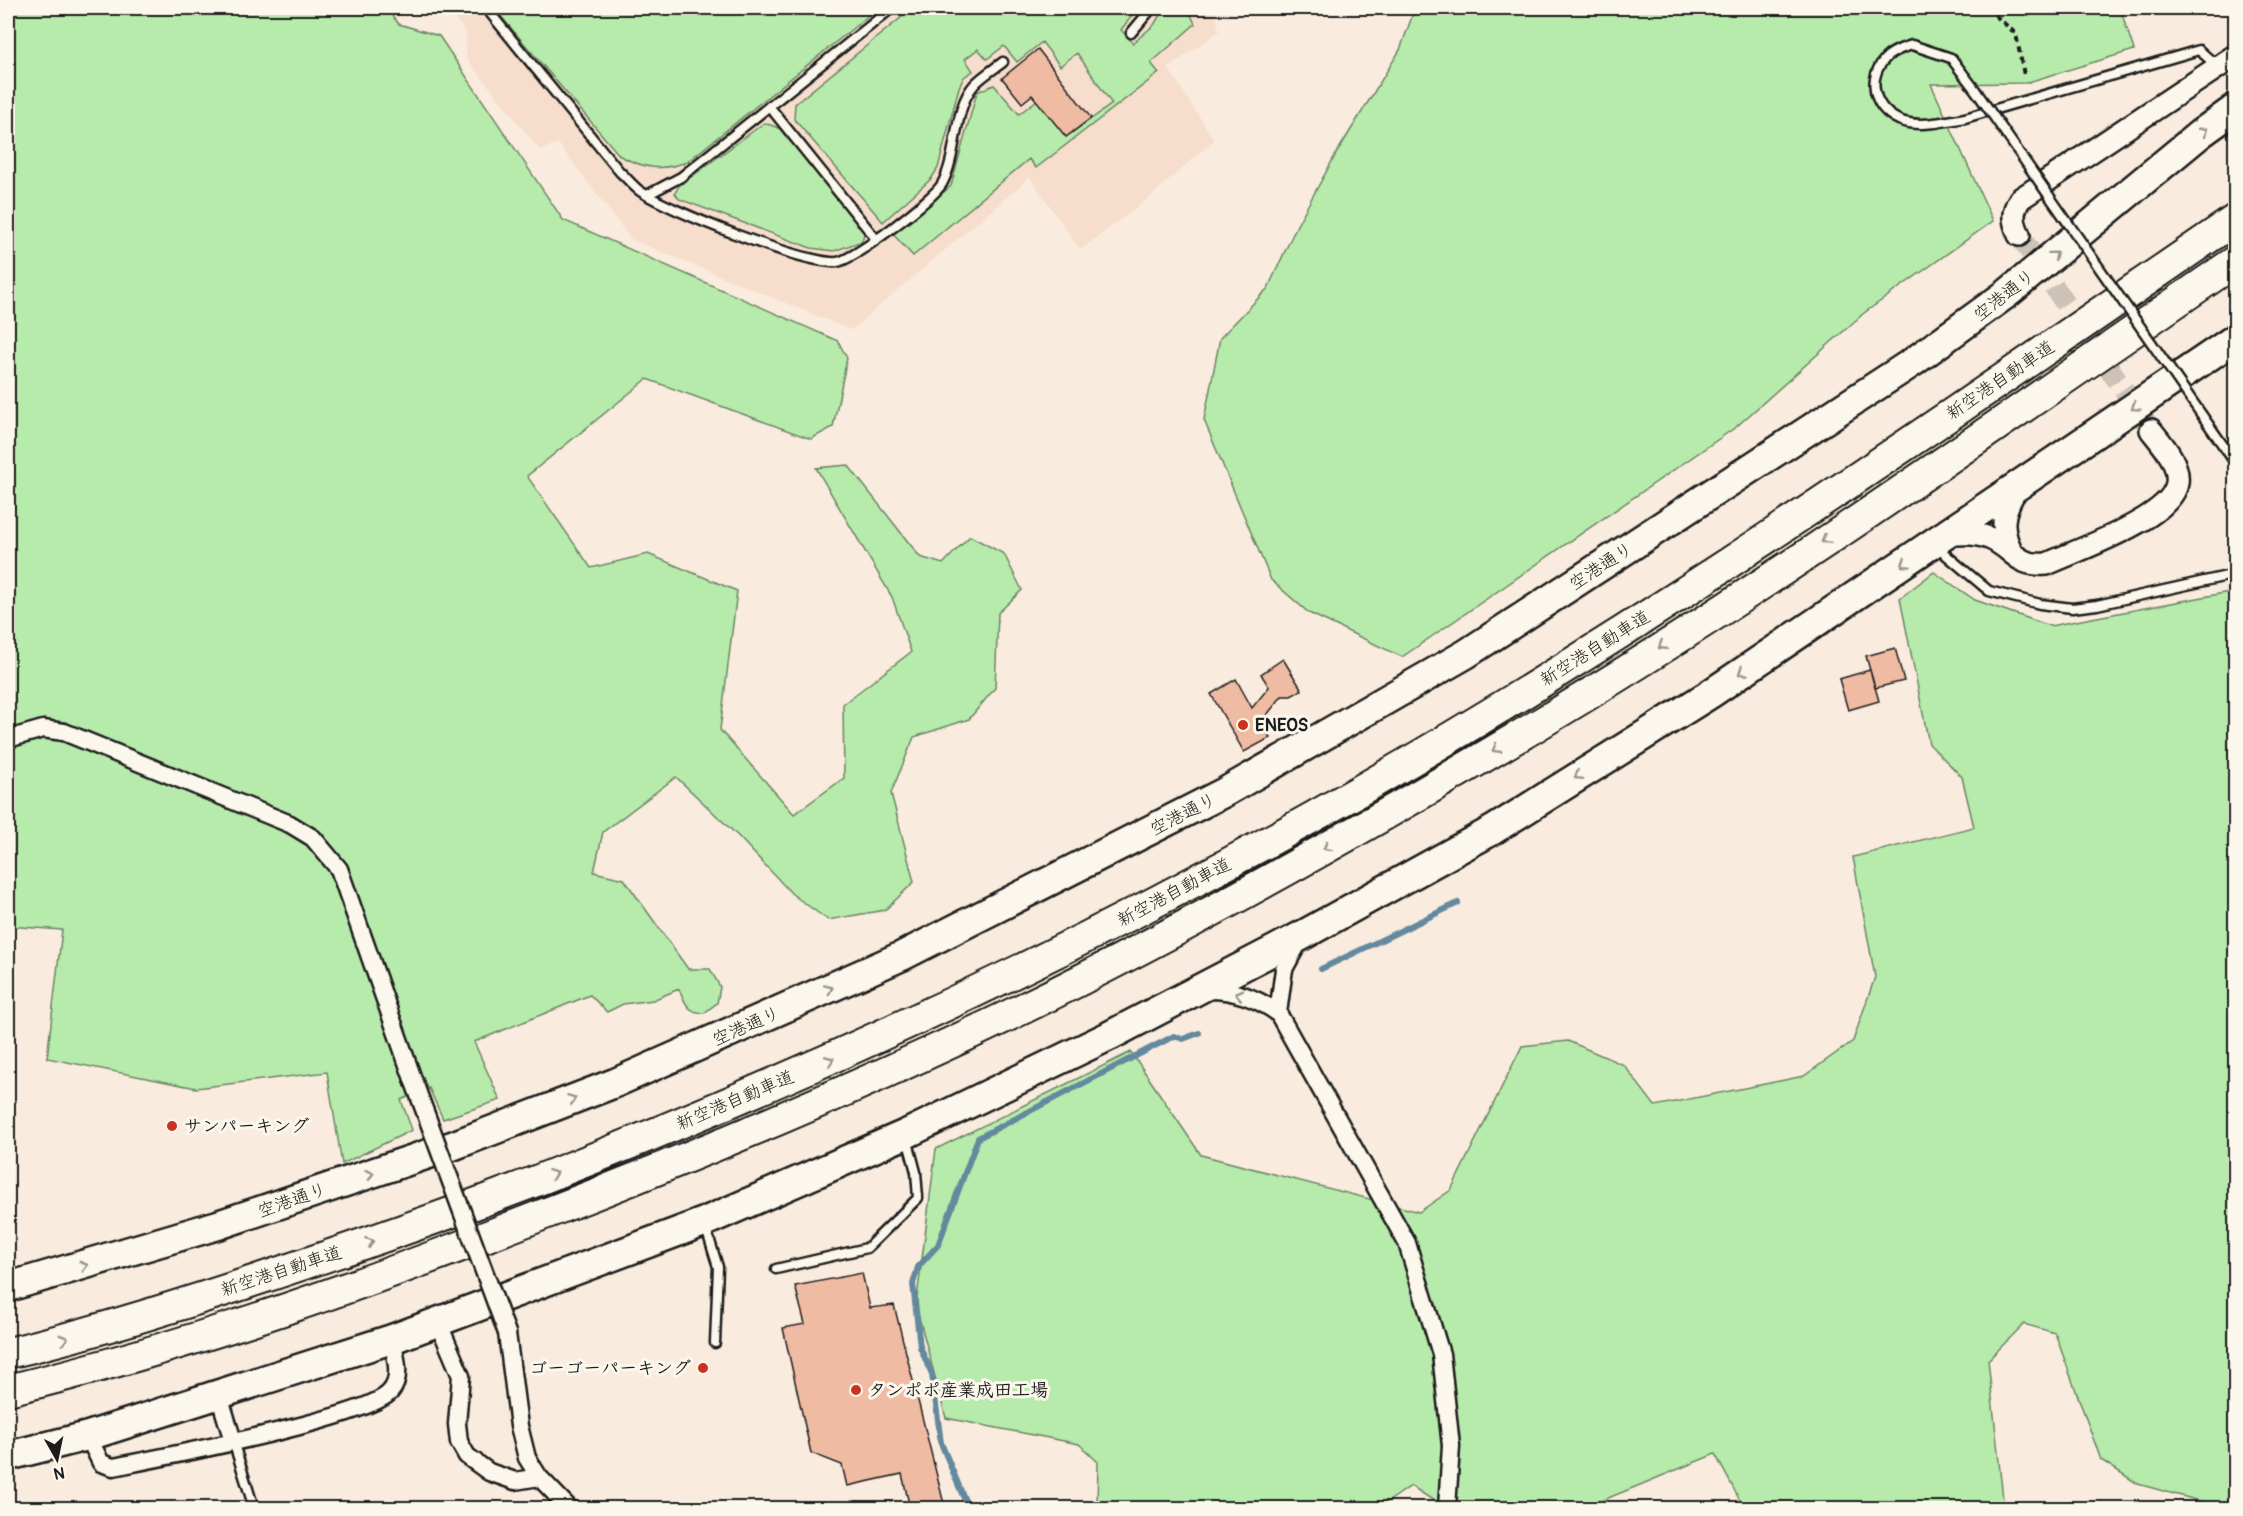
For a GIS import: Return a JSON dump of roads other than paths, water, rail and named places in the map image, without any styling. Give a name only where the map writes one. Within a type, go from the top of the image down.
[{"type":"highway","name":"空港通り","points":[[8,1287],[229,1221],[452,1146],[615,1083],[902,956],[1225,792],[1466,654],[1913,362],[2009,292],[2200,134],[2235,108]]},
{"type":"highway","name":"新空港自動車道","points":[[8,1353],[164,1310],[329,1256],[478,1203],[660,1132],[819,1065],[1039,962],[1167,897],[1316,815],[1516,698],[1737,557],[2235,219]]},
{"type":"highway","name":"新空港自動車道","points":[[8,1390],[173,1343],[341,1290],[480,1239],[676,1163],[857,1086],[1022,1009],[1183,927],[1536,726],[1755,587],[1874,508],[2235,261]]},
{"type":"highway","points":[[1874,508],[1996,437],[2235,282]]},
{"type":"highway","points":[[8,1456],[88,1436],[392,1340],[704,1222],[906,1134],[1037,1072],[1304,935],[1503,824],[1946,544],[2017,488],[2235,338]]},
{"type":"street","points":[[2019,235],[2013,222],[2013,210],[2020,199],[2235,55]]},
{"type":"street","points":[[1946,544],[1963,533],[1989,538],[2024,563],[2047,564],[2143,520],[2172,496],[2178,482],[2176,468],[2151,430]]},
{"type":"street","points":[[2015,557],[2006,542],[2003,516],[2017,488]]},
{"type":"street","points":[[8,740],[44,729],[64,732],[290,824],[313,838],[339,869],[414,1082],[507,1332],[519,1426],[527,1458],[539,1477],[569,1509]]},
{"type":"street","points":[[1278,1012],[1284,969],[1304,935]]},
{"type":"street","points":[[1197,991],[1233,992],[1265,1003],[1278,1012],[1407,1243],[1442,1354],[1451,1446],[1447,1509]]},
{"type":"street","points":[[438,1322],[461,1376],[457,1424],[459,1442],[467,1456],[489,1472],[515,1481],[539,1477]]},
{"type":"street","points":[[88,1436],[101,1463],[113,1467],[233,1442],[355,1409],[390,1393],[396,1379],[398,1365],[392,1340]]},
{"type":"street","points":[[219,1395],[233,1442]]},
{"type":"lane","points":[[486,8],[620,172],[647,195],[668,206],[810,259],[837,262],[855,256],[941,186],[948,169],[966,97],[975,84],[1003,62]]},
{"type":"lane","points":[[647,195],[681,177],[892,8]]},
{"type":"lane","points":[[1131,33],[1152,8]]},
{"type":"lane","points":[[2217,66],[2199,50],[1965,118],[1927,124],[1908,123],[1889,114],[1879,105],[1873,89],[1876,72],[1885,58],[1912,45],[1951,58],[1976,91],[2235,464]]},
{"type":"lane","points":[[769,106],[876,239]]},
{"type":"lane","points":[[1946,544],[1989,591],[2040,604],[2072,608],[2235,574]]},
{"type":"lane","points":[[776,1269],[867,1248],[895,1223],[918,1198],[916,1172],[906,1134]]},
{"type":"lane","points":[[704,1222],[718,1267],[716,1344]]},
{"type":"lane","points":[[233,1442],[254,1509]]},
{"type":"waterway","points":[[1321,969],[1458,903]]},
{"type":"waterway","points":[[968,1508],[941,1443],[932,1374],[920,1347],[913,1284],[918,1267],[938,1245],[978,1138],[1174,1036],[1183,1039],[1199,1033]]},
{"type":"tunnel","points":[[2019,235],[2151,430]]},
{"type":"place","name":"ENEOS","points":[[1243,725]]},
{"type":"place","name":"サンパーキング","points":[[172,1126]]},
{"type":"place","name":"ゴーゴーパーキング","points":[[703,1368]]},
{"type":"place","name":"タンポポ産業成田工場","points":[[856,1390]]}]
